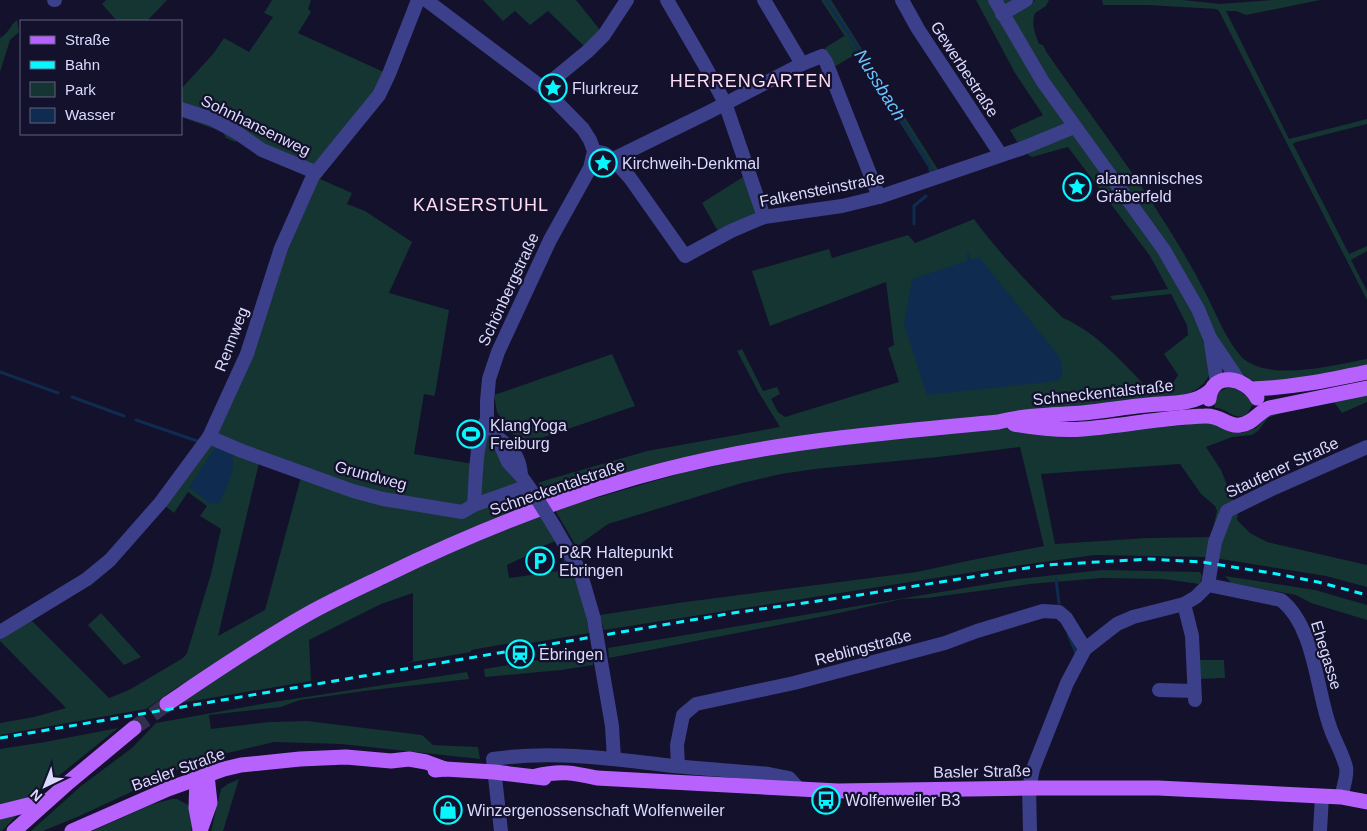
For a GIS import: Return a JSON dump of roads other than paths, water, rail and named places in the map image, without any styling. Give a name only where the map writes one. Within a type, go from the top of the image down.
[{"type":"main road","points":[[1367,372],[1330,380],[1269,389],[1229,380],[1213,387],[1209,399],[1213,415],[1232,425],[1240,426],[1250,422],[1264,410],[1280,405],[1367,388]]},
{"type":"main road","points":[[1245,385],[1258,401],[1256,417]]},
{"type":"main road","name":"Schneckentalstraße","points":[[167,704],[251,648],[308,614],[430,554],[501,524],[569,499],[638,478],[718,458],[836,438],[998,422],[1015,418],[1112,410],[1198,399],[1213,387]]},
{"type":"main road","name":"Schneckentalstraße","points":[[998,422],[1044,428],[1082,429],[1213,415]]},
{"type":"main road","points":[[14,831],[134,728]]},
{"type":"main road","name":"Basler Straße","points":[[72,831],[168,789],[202,776],[241,765],[300,759],[346,757],[391,760],[408,768],[426,771],[445,769],[536,776],[551,772],[564,772],[597,778],[838,791],[1162,788],[1341,797],[1367,802]]},
{"type":"main road","points":[[196,808],[202,776]]},
{"type":"main road","points":[[200,831],[210,803],[210,795],[202,776]]},
{"type":"main road","points":[[168,789],[190,800],[196,808],[199,817],[200,831]]},
{"type":"main road","points":[[0,812],[48,800]]},
{"type":"street","name":"Rennweg","points":[[0,632],[87,579],[110,560],[162,502],[209,436],[247,354],[282,248],[315,172],[378,95],[389,74],[418,0]]},
{"type":"street","points":[[426,0],[543,88],[583,129],[594,151],[604,153],[612,159],[802,64],[822,56],[880,197]]},
{"type":"street","points":[[543,88],[588,51],[604,35],[627,0]]},
{"type":"street","points":[[667,0],[725,103],[764,216]]},
{"type":"street","points":[[764,0],[802,64]]},
{"type":"street","name":"Gewerbestraße","points":[[902,0],[918,30],[1001,155]]},
{"type":"street","points":[[995,0],[1028,58],[1074,127],[1164,250],[1198,309],[1210,338],[1245,385]]},
{"type":"street","points":[[1002,14],[1026,0]]},
{"type":"street","name":"Sohnhansenweg","points":[[182,110],[212,119],[236,132],[262,150],[315,172]]},
{"type":"street","name":"Falkensteinstraße","points":[[612,159],[630,178],[685,256],[730,230],[764,216],[842,206],[880,197],[1001,155],[1074,127]]},
{"type":"street","name":"Schönbergstraße","points":[[474,505],[482,428],[487,419],[489,379],[498,352],[550,240],[587,175],[594,151]]},
{"type":"street","points":[[1210,338],[1213,387]]},
{"type":"street","points":[[487,419],[497,437],[511,447],[528,486],[580,570],[594,619],[612,726],[614,759]]},
{"type":"street","name":"Grundweg","points":[[209,436],[251,455],[361,493],[383,499],[462,512],[474,505],[528,486]]},
{"type":"street","name":"Staufener Straße","points":[[1208,585],[1216,542],[1227,511],[1367,447]]},
{"type":"street","points":[[1030,831],[1029,788],[1033,769],[1067,683],[1085,649],[1117,624],[1133,617],[1184,604],[1196,597],[1208,585]]},
{"type":"street","name":"Ehegasse","points":[[1208,585],[1281,600],[1290,608],[1299,621],[1313,660],[1329,724],[1346,768],[1341,797]]},
{"type":"street","points":[[1159,690],[1194,695],[1192,636],[1184,604]]},
{"type":"street","name":"Reblingstraße","points":[[678,766],[677,745],[683,715],[696,704],[794,683],[936,645],[1042,611],[1059,612],[1066,618],[1085,649]]},
{"type":"street","points":[[501,831],[492,759],[516,755],[614,759],[780,776],[789,778],[799,789]]},
{"type":"street","points":[[1320,831],[1322,796]]},
{"type":"water","points":[[979,257],[1059,356],[1062,375],[1058,381],[927,395],[904,324],[912,279]]},
{"type":"water","points":[[216,446],[231,452],[233,458],[232,472],[219,504],[209,503],[189,487]]},
{"type":"waterway","name":"Nussbach","points":[[826,0],[933,171]]},
{"type":"waterway","name":"Nussbach","points":[[914,224],[914,206],[926,196]]},
{"type":"waterway","name":"Nussbach","points":[[968,255],[970,264]]},
{"type":"waterway","points":[[0,372],[58,393]]},
{"type":"waterway","points":[[72,397],[124,416]]},
{"type":"waterway","points":[[136,420],[200,442]]},
{"type":"waterway","name":"Nussbach","points":[[1056,579],[1059,603]]},
{"type":"waterway","name":"Nussbach","points":[[1068,634],[1076,653]]},
{"type":"tunnel","points":[[134,728],[167,704]]},
{"type":"railway","points":[[0,738],[733,613],[1046,565],[1149,559],[1202,562],[1318,582],[1367,595]]},
{"type":"place","name":"Flurkreuz","points":[[553,88]]},
{"type":"place","name":"Kirchweih-Denkmal","points":[[603,163]]},
{"type":"place","name":"alamannisches Gräberfeld","points":[[1077,187]]},
{"type":"place","name":"KlangYoga Freiburg","points":[[471,434]]},
{"type":"place","name":"P&R Haltepunkt Ebringen","points":[[540,561]]},
{"type":"place","name":"Ebringen","points":[[520,654]]},
{"type":"place","name":"Wolfenweiler B3","points":[[826,800]]},
{"type":"place","name":"Winzergenossenschaft Wolfenweiler","points":[[448,810]]},
{"type":"district","name":"HERRENGARTEN","points":[[751,81]]},
{"type":"district","name":"KAISERSTUHL","points":[[481,205]]}]
